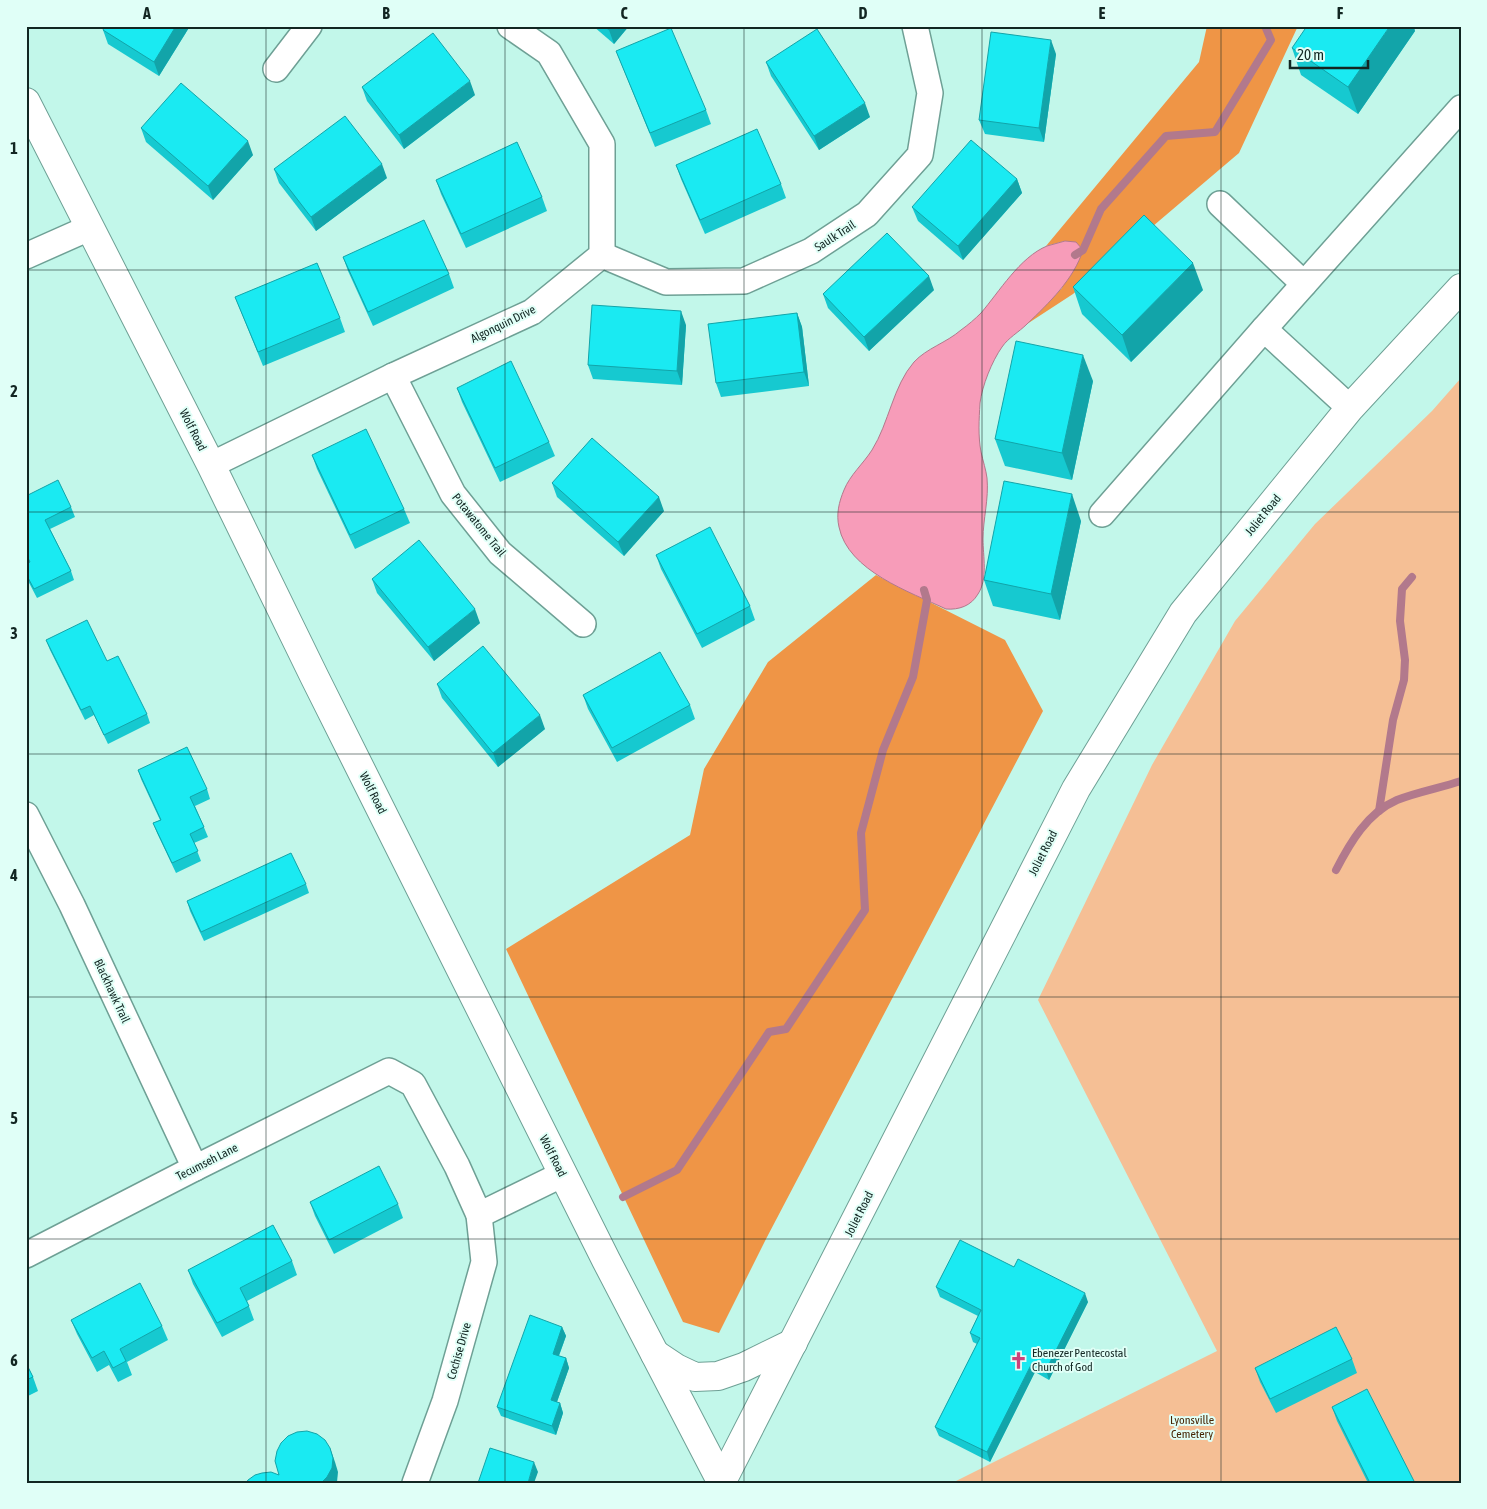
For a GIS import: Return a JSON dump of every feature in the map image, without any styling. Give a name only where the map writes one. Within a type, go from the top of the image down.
[{"type":"main road","name":"Wolf Road","points":[[26,102],[211,465],[278,604],[562,1174],[721,1482]]},
{"type":"main road","name":"Joliet Road","points":[[721,1482],[1076,789],[1183,613],[1350,408],[1461,288]]},
{"type":"main road","points":[[654,1354],[695,1377],[718,1376],[744,1367],[793,1343]]},
{"type":"street","points":[[276,69],[309,26]]},
{"type":"street","points":[[510,26],[549,53],[602,144],[602,255]]},
{"type":"street","name":"Saulk Trail","points":[[602,255],[666,282],[744,281],[811,251],[867,214],[920,155],[930,94],[915,26]]},
{"type":"street","points":[[1102,514],[1264,328],[1461,108]]},
{"type":"street","points":[[1220,204],[1304,284]]},
{"type":"street","points":[[26,256],[89,228]]},
{"type":"street","name":"Algonquin Drive","points":[[211,465],[393,376],[532,312],[602,255]]},
{"type":"street","points":[[1264,328],[1350,408]]},
{"type":"street","name":"Potawatome Trail","points":[[393,376],[453,494],[500,553],[583,624]]},
{"type":"street","name":"Blackhawk Trail","points":[[26,815],[72,905],[195,1168]]},
{"type":"street","name":"Tecumseh Lane","points":[[26,1255],[389,1071]]},
{"type":"street","name":"Cochise Drive","points":[[389,1071],[412,1084],[458,1166],[479,1215],[484,1262],[445,1401],[415,1483]]},
{"type":"street","points":[[479,1215],[562,1174]]},
{"type":"green space","name":"Lyonsville Cemetery","points":[[1461,378],[1461,1483],[952,1483],[1217,1351],[1038,1000],[1152,765],[1235,621],[1315,524],[1432,411]]},
{"type":"shaded area","points":[[1207,26],[1298,26],[1239,153],[1073,294],[1027,324],[1062,288],[1076,243],[1065,241],[1046,246],[1199,62]]},
{"type":"shaded area","points":[[1065,241],[1076,242],[1083,250],[1074,271],[1052,299],[1004,344],[991,366],[985,382],[980,403],[979,428],[981,452],[987,475],[987,501],[983,531],[983,581],[978,594],[972,602],[960,608],[946,609],[882,578],[854,556],[845,542],[839,527],[838,513],[841,499],[850,479],[878,439],[901,382],[914,362],[955,335],[981,313],[1019,266],[1028,258],[1047,246]]},
{"type":"shaded area","points":[[876,575],[1005,640],[1043,711],[766,1239],[719,1333],[683,1322],[506,949],[690,835],[704,769],[768,662]]},
{"type":"building","points":[[105,26],[176,26],[154,62],[103,30]]},
{"type":"building","points":[[604,26],[612,26],[609,30]]},
{"type":"building","points":[[1307,26],[1390,26],[1348,87],[1292,48]]},
{"type":"building","points":[[671,28],[706,110],[650,133],[616,51]]},
{"type":"building","points":[[817,29],[865,103],[814,136],[766,62]]},
{"type":"building","points":[[991,32],[1051,40],[1039,128],[979,120]]},
{"type":"building","points":[[433,33],[470,81],[399,135],[362,87]]},
{"type":"building","points":[[181,83],[248,141],[208,186],[141,128]]},
{"type":"building","points":[[345,116],[382,164],[311,217],[274,169]]},
{"type":"building","points":[[757,129],[781,184],[700,220],[676,165]]},
{"type":"building","points":[[971,140],[1017,179],[958,246],[912,207]]},
{"type":"building","points":[[517,142],[542,197],[461,234],[436,180]]},
{"type":"building","points":[[1144,215],[1193,263],[1122,335],[1073,287]]},
{"type":"building","points":[[424,220],[449,274],[368,312],[343,257]]},
{"type":"building","points":[[887,233],[929,276],[864,337],[823,294]]},
{"type":"building","points":[[317,263],[340,318],[258,352],[235,297]]},
{"type":"building","points":[[592,305],[681,311],[677,371],[588,365]]},
{"type":"building","points":[[797,313],[804,372],[716,383],[708,324]]},
{"type":"building","points":[[1016,341],[1083,355],[1062,453],[995,439]]},
{"type":"building","points":[[511,361],[549,442],[495,468],[457,388]]},
{"type":"building","points":[[366,429],[404,509],[350,535],[312,455]]},
{"type":"building","points":[[592,438],[659,497],[618,542],[552,483]]},
{"type":"building","points":[[58,480],[71,507],[45,520],[71,571],[34,589],[26,574],[26,564],[30,562],[26,554],[26,496]]},
{"type":"building","points":[[1004,481],[1072,494],[1051,594],[984,580]]},
{"type":"building","points":[[710,527],[750,606],[697,634],[656,555]]},
{"type":"building","points":[[419,540],[475,609],[428,647],[372,579]]},
{"type":"building","points":[[87,620],[107,661],[118,656],[147,714],[104,735],[90,706],[81,710],[46,640]]},
{"type":"building","points":[[483,646],[540,715],[493,753],[437,684]]},
{"type":"building","points":[[660,652],[690,705],[612,748],[583,695]]},
{"type":"building","points":[[187,747],[207,789],[190,797],[204,827],[190,834],[198,851],[172,863],[153,823],[161,820],[138,770]]},
{"type":"building","points":[[291,853],[306,884],[201,932],[187,901]]},
{"type":"building","points":[[379,1166],[398,1204],[329,1240],[310,1202]]},
{"type":"building","points":[[273,1225],[292,1261],[240,1288],[249,1306],[217,1323],[188,1270]]},
{"type":"building","name":"Ebenezer Pentecostal Church of God","points":[[960,1240],[1014,1267],[1018,1259],[1085,1293],[1046,1370],[1032,1363],[987,1452],[935,1427],[980,1338],[970,1333],[981,1310],[936,1287]]},
{"type":"building","points":[[140,1283],[162,1326],[120,1349],[126,1361],[113,1368],[104,1351],[92,1358],[71,1320]]},
{"type":"building","points":[[530,1315],[562,1327],[553,1354],[566,1358],[551,1400],[560,1403],[552,1426],[497,1407]]},
{"type":"building","points":[[1336,1327],[1352,1359],[1270,1399],[1255,1368]]},
{"type":"building","points":[[26,1363],[33,1377],[26,1380]]},
{"type":"building","points":[[1367,1389],[1415,1483],[1370,1483],[1332,1407]]},
{"type":"building","points":[[307,1431],[317,1434],[325,1440],[333,1458],[332,1468],[321,1483],[246,1483],[255,1475],[262,1473],[271,1472],[279,1475],[275,1461],[281,1443],[288,1436],[297,1432]]},
{"type":"building","points":[[490,1448],[534,1462],[528,1483],[478,1483]]},
{"type":"waterway","points":[[1075,255],[1083,250],[1101,209],[1166,136],[1215,132],[1271,40],[1265,26]]},
{"type":"waterway","points":[[1379,811],[1393,720],[1404,680],[1405,660],[1400,621],[1402,589],[1412,577]]},
{"type":"waterway","points":[[623,1197],[677,1170],[769,1032],[786,1029],[865,910],[861,833],[883,750],[913,677],[927,600],[924,590]]},
{"type":"waterway","points":[[1336,870],[1360,830],[1386,806],[1405,797],[1461,781]]},
{"type":"place","name":"Ebenezer Pentecostal Church of God","points":[[1018,1360]]}]
